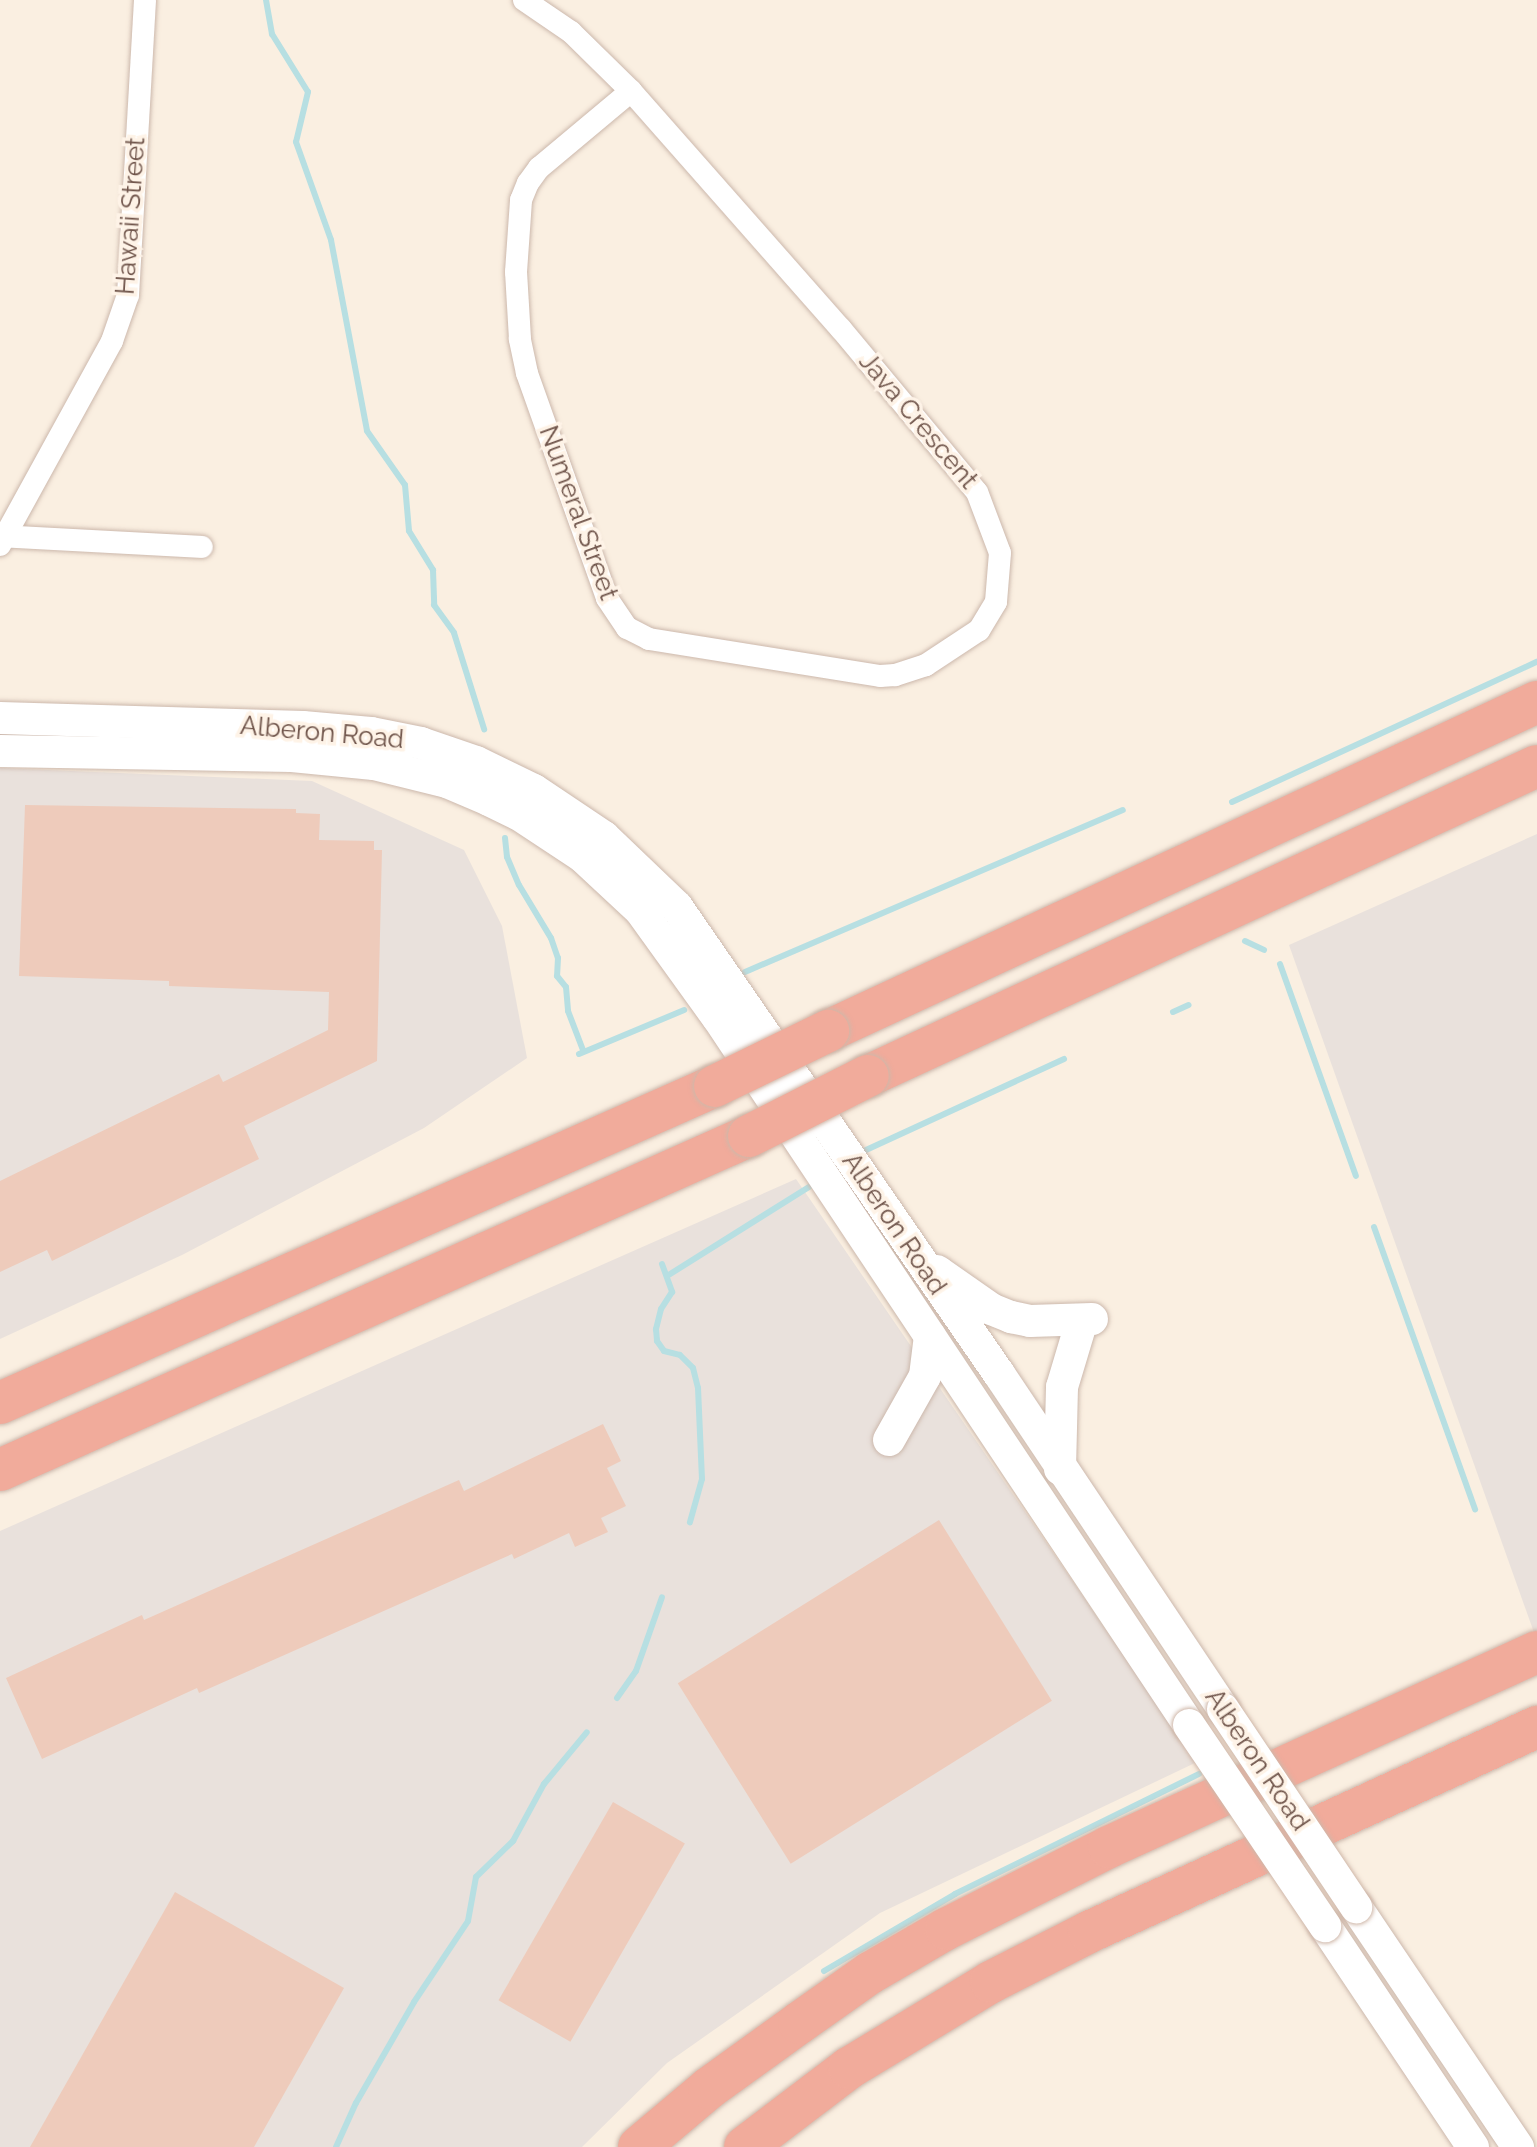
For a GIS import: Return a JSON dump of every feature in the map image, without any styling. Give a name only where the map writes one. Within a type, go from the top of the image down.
[{"type":"highway","points":[[0,1403],[715,1086],[1537,702]]},
{"type":"highway","points":[[0,1470],[749,1136],[868,1076],[1537,766]]},
{"type":"highway","points":[[639,2147],[709,2088],[870,1973],[946,1929],[1109,1847],[1537,1652]]},
{"type":"highway","points":[[745,2147],[849,2068],[991,1982],[1089,1932],[1537,1727]]},
{"type":"main road","name":"Alberon Road","points":[[0,718],[303,727],[371,733],[421,743],[476,762],[534,790],[604,837],[677,907],[1518,2147]]},
{"type":"main road","name":"Alberon Road","points":[[0,751],[292,756],[374,764],[447,782],[518,814],[610,880],[656,929],[768,1090],[1473,2147]]},
{"type":"main road","points":[[915,1255],[991,1309],[1011,1317],[1030,1321],[1086,1323],[1062,1387],[1060,1469]]},
{"type":"main road","points":[[889,1440],[925,1376],[930,1336]]},
{"type":"street","name":"Hawaii Street","points":[[1,540],[112,341],[128,295],[145,0]]},
{"type":"street","name":"Java Crescent","points":[[524,0],[571,32],[631,91],[958,465],[988,513],[1000,553],[996,602],[979,630],[962,644],[907,673],[880,676],[747,656]]},
{"type":"street","name":"Numeral Street","points":[[631,91],[539,168],[528,183],[521,200],[516,272],[520,339],[527,373],[612,609],[627,628],[649,639],[747,656]]},
{"type":"street","points":[[1,540],[202,547]]},
{"type":"shaded area","points":[[0,768],[312,781],[464,850],[502,926],[527,1058],[424,1128],[182,1255],[0,1339]]},
{"type":"shaded area","points":[[1537,834],[1537,1641],[1289,945]]},
{"type":"shaded area","points":[[796,1179],[1197,1762],[880,1913],[667,2063],[582,2147],[0,2147],[0,1531]]},
{"type":"building","points":[[25,805],[296,809],[296,813],[320,814],[319,840],[374,841],[374,850],[382,850],[377,1061],[244,1126],[259,1159],[52,1261],[47,1250],[0,1272],[0,1181],[219,1074],[223,1082],[328,1030],[329,992],[169,986],[169,981],[19,976]]},
{"type":"building","points":[[603,1424],[621,1461],[607,1468],[626,1506],[601,1518],[608,1532],[575,1547],[569,1533],[514,1559],[512,1554],[199,1693],[197,1688],[42,1759],[6,1678],[142,1615],[144,1620],[459,1480],[464,1491]]},
{"type":"building","points":[[939,1520],[1052,1701],[791,1864],[678,1683]]},
{"type":"building","points":[[613,1802],[685,1844],[570,2042],[498,2000]]},
{"type":"building","points":[[175,1892],[344,1988],[254,2147],[30,2147]]},
{"type":"waterway","points":[[266,0],[272,34],[308,92],[296,142],[331,240],[367,431],[405,485],[409,531],[433,570],[434,605],[454,633],[484,729]]},
{"type":"waterway","points":[[1232,802],[1537,662]]},
{"type":"waterway","points":[[745,972],[1123,810]]},
{"type":"waterway","points":[[505,838],[507,857],[519,885],[551,938],[558,958],[557,976],[566,987],[568,1011],[583,1050]]},
{"type":"waterway","points":[[1245,941],[1264,950]]},
{"type":"waterway","points":[[1280,964],[1356,1176]]},
{"type":"waterway","points":[[1173,1012],[1189,1005]]},
{"type":"waterway","points":[[579,1054],[684,1010]]},
{"type":"waterway","points":[[866,1150],[1064,1059]]},
{"type":"waterway","points":[[667,1276],[809,1187]]},
{"type":"waterway","points":[[1374,1227],[1475,1509]]},
{"type":"waterway","points":[[662,1264],[672,1292],[661,1309],[656,1329],[657,1341],[664,1351],[680,1355],[693,1368],[698,1388],[702,1479],[690,1522]]},
{"type":"waterway","points":[[617,1698],[636,1671],[662,1597]]},
{"type":"waterway","points":[[336,2147],[356,2103],[414,2002],[468,1921],[476,1877],[513,1841],[544,1784],[587,1732]]},
{"type":"waterway","points":[[824,1971],[955,1894],[1199,1774]]}]
